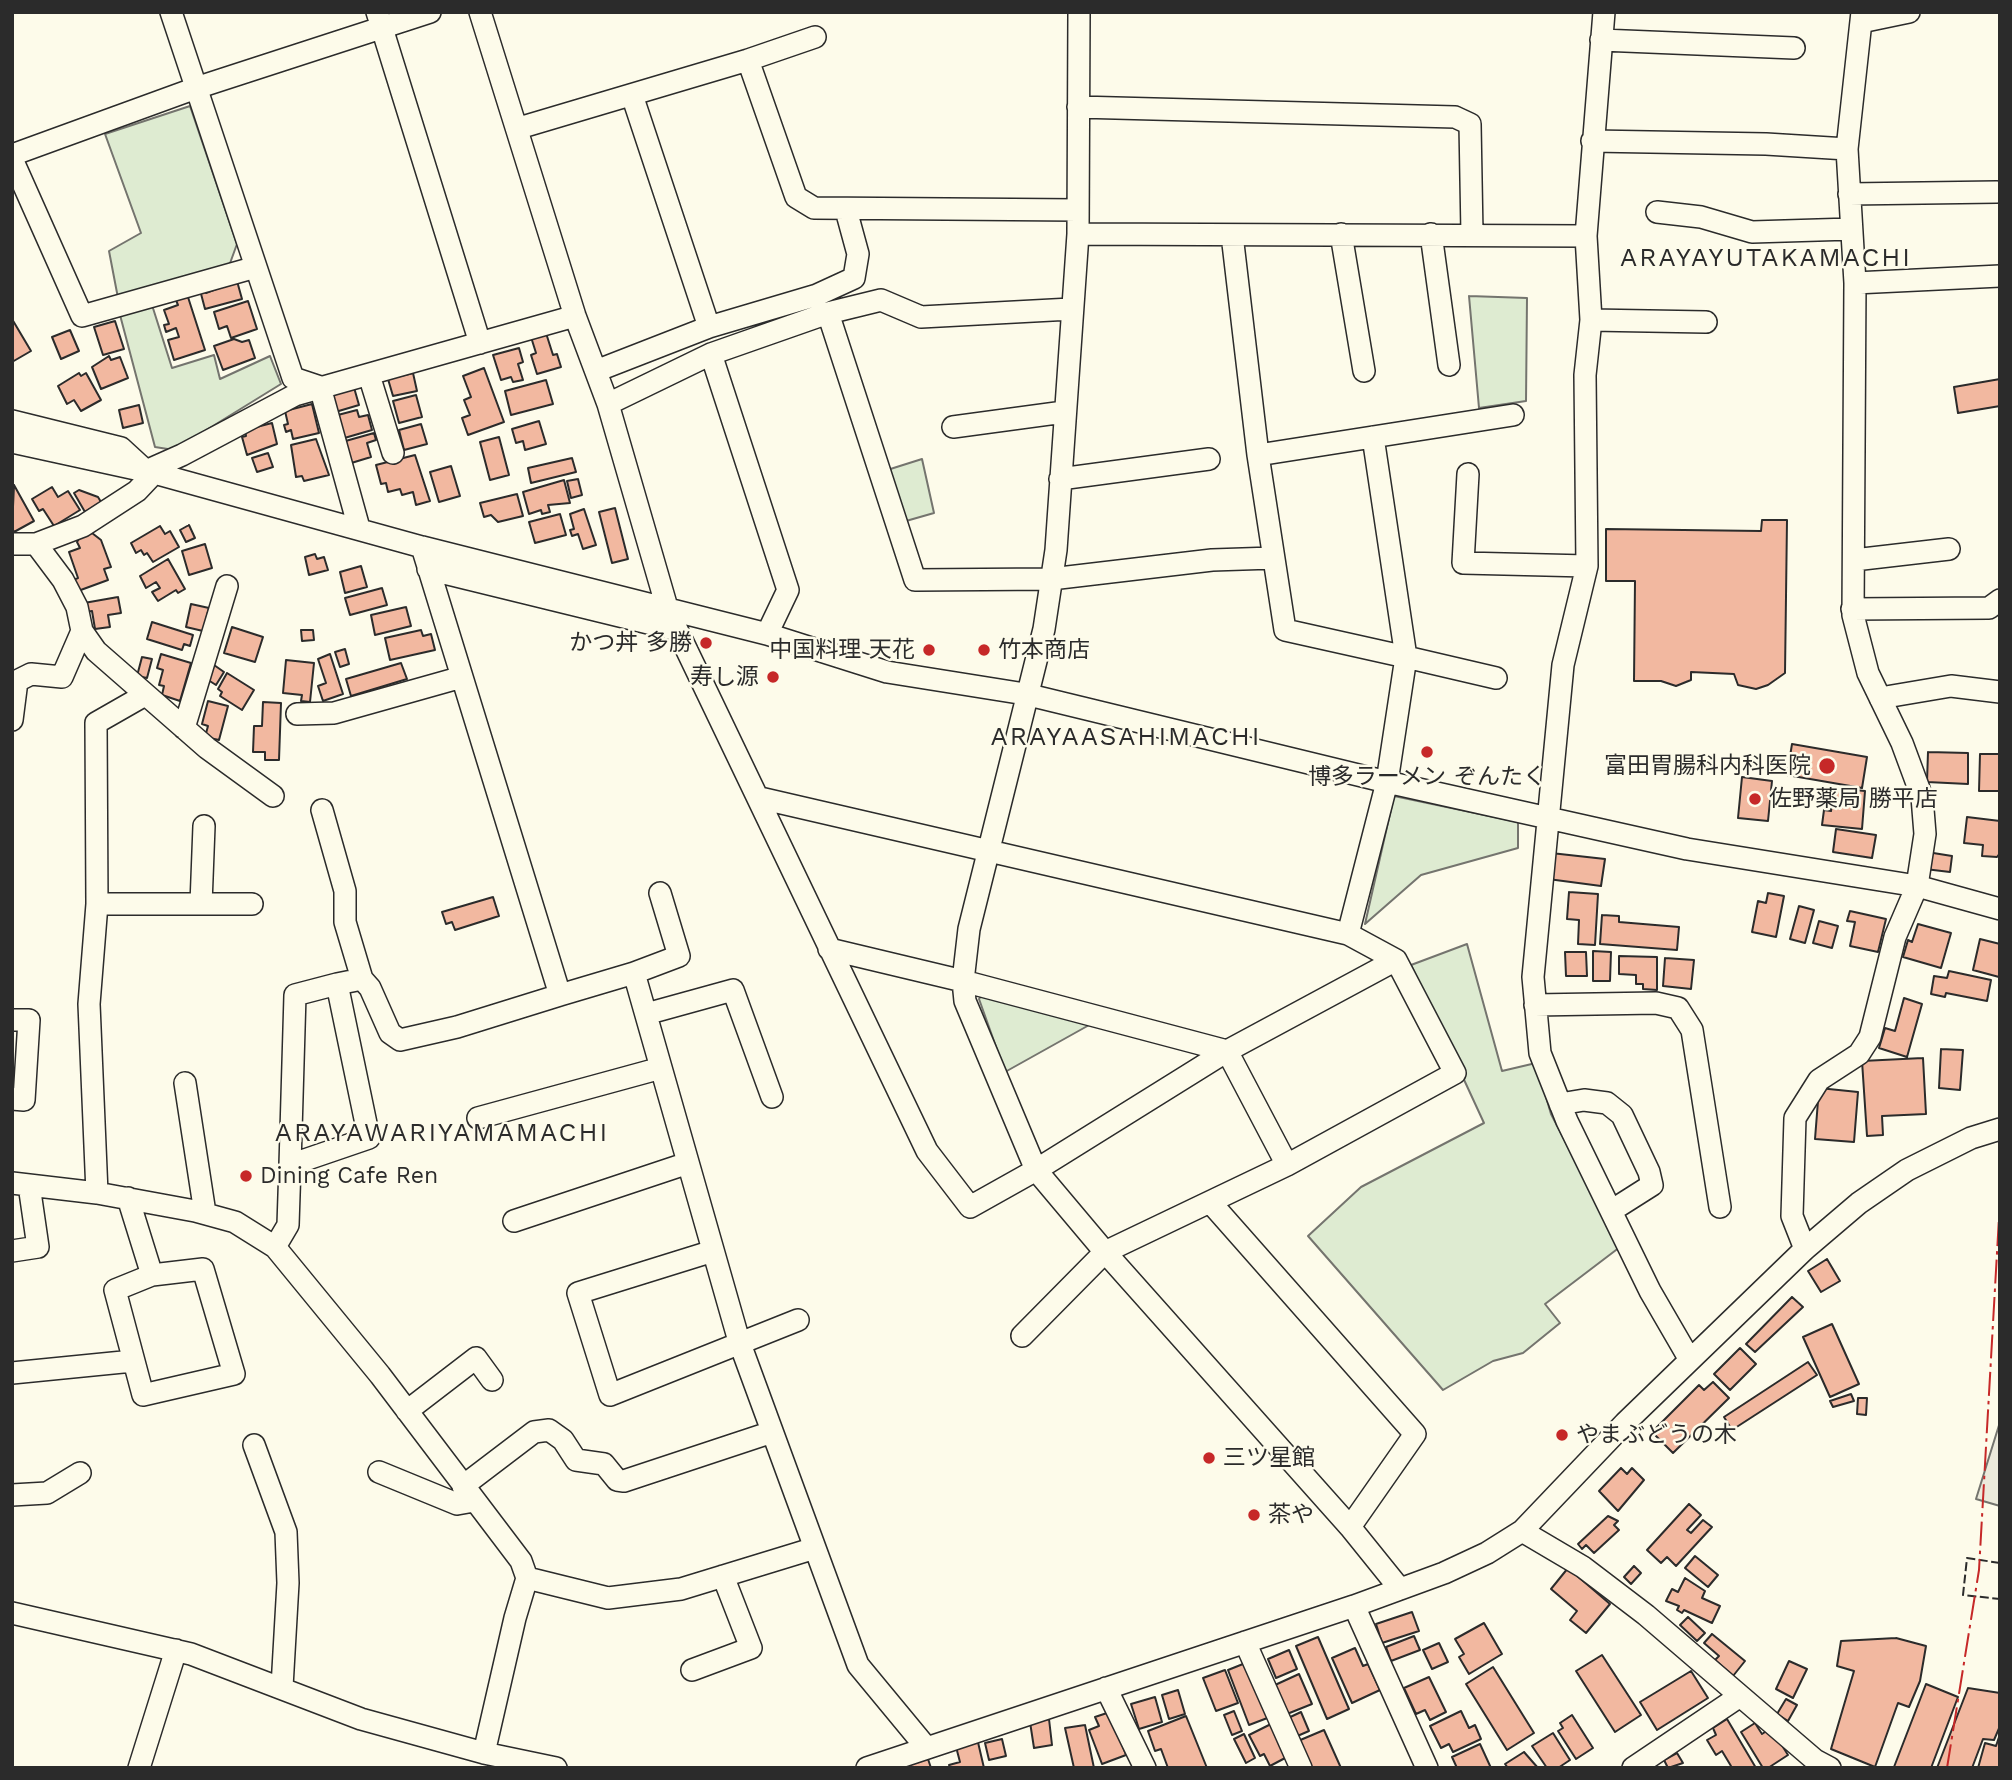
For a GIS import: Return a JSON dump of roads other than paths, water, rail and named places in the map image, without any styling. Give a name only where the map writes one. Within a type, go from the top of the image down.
[{"type":"street","points":[[171,12],[293,378],[320,387]]},
{"type":"street","points":[[256,267],[82,316],[12,157],[379,20],[430,12]]},
{"type":"street","points":[[480,12],[519,128],[575,316],[608,404],[672,620],[760,798],[776,840],[927,1151],[970,1207],[1036,1170],[1227,1051],[1396,960]]},
{"type":"street","points":[[1079,12],[1079,211],[1056,551],[1044,629],[1025,694],[969,929],[963,981],[964,1001],[1036,1170],[1105,1252],[1350,1527],[1400,1589]]},
{"type":"street","points":[[1604,12],[1586,236],[1591,320],[1585,375],[1587,566],[1563,665],[1551,817],[1539,896],[1533,977],[1540,1054],[1560,1104],[1611,1211],[1690,1360]]},
{"type":"street","points":[[1805,1249],[1792,1216],[1796,1118],[1819,1080],[1859,1054],[1870,1037],[1895,937],[1917,886],[1925,834],[1922,797],[1902,743],[1868,673],[1852,609],[1855,283],[1847,149],[1861,17],[1909,12]]},
{"type":"street","points":[[379,20],[480,343]]},
{"type":"street","points":[[519,128],[748,60],[815,37]]},
{"type":"street","points":[[1601,40],[1794,48]]},
{"type":"street","points":[[748,60],[796,197],[814,208],[1079,211]]},
{"type":"street","points":[[632,94],[709,327]]},
{"type":"street","points":[[1077,107],[1455,117],[1471,124],[1472,234]]},
{"type":"street","points":[[1592,141],[1766,144],[1847,149]]},
{"type":"street","points":[[1849,194],[1997,192]]},
{"type":"street","points":[[596,371],[709,327],[817,295],[854,278],[858,254],[846,210]]},
{"type":"street","points":[[1657,212],[1701,217],[1752,232],[1851,229]]},
{"type":"street","points":[[1078,234],[1586,236]]},
{"type":"street","points":[[1232,234],[1258,455],[1285,630],[1496,678]]},
{"type":"street","points":[[1341,234],[1364,371]]},
{"type":"street","points":[[1431,234],[1449,365]]},
{"type":"street","points":[[1855,283],[2000,276]]},
{"type":"street","points":[[608,404],[710,354],[828,313],[881,300],[921,317],[1071,309]]},
{"type":"street","points":[[828,313],[915,580],[1051,579],[1212,560],[1273,558]]},
{"type":"street","points":[[12,544],[36,544],[83,526],[137,491],[150,472],[284,400],[320,387],[575,316]]},
{"type":"street","points":[[1591,320],[1706,322]]},
{"type":"street","points":[[710,354],[788,590],[767,634]]},
{"type":"street","points":[[369,375],[393,453]]},
{"type":"street","points":[[320,387],[359,528]]},
{"type":"street","points":[[953,427],[1064,412]]},
{"type":"street","points":[[1258,455],[1513,415]]},
{"type":"street","points":[[12,421],[121,448],[150,472]]},
{"type":"street","points":[[1348,934],[1387,782],[1406,657],[1373,437]]},
{"type":"street","points":[[12,442],[150,472],[359,528],[672,620]]},
{"type":"street","points":[[1060,479],[1209,459]]},
{"type":"street","points":[[1468,474],[1463,563],[1587,566]]},
{"type":"street","points":[[36,544],[63,580],[78,607],[82,631],[96,651],[184,728],[273,796]]},
{"type":"street","points":[[422,547],[560,995]]},
{"type":"street","points":[[1854,560],[1950,548]]},
{"type":"street","points":[[428,569],[672,620],[767,634],[887,672],[1025,694],[1387,782],[1687,849],[1917,886],[2000,909]]},
{"type":"street","points":[[184,728],[227,586]]},
{"type":"street","points":[[1852,609],[1989,608],[2000,600]]},
{"type":"street","points":[[12,720],[17,681],[31,674],[62,677],[82,631]]},
{"type":"street","points":[[297,714],[334,713],[462,677]]},
{"type":"street","points":[[1880,698],[1951,686],[2000,692]]},
{"type":"street","points":[[97,1193],[89,1004],[97,904],[96,723],[145,695]]},
{"type":"street","points":[[760,798],[1348,934],[1396,960],[1455,1073],[1287,1165],[1105,1252],[1022,1336]]},
{"type":"street","points":[[322,810],[345,891],[345,922],[362,979],[370,988],[390,1033],[400,1040],[457,1027],[634,973],[679,956],[660,893]]},
{"type":"street","points":[[201,904],[204,826]]},
{"type":"street","points":[[97,904],[252,904]]},
{"type":"street","points":[[830,949],[963,981],[1227,1051],[1287,1165]]},
{"type":"street","points":[[634,973],[739,1341],[858,1665],[925,1746]]},
{"type":"street","points":[[275,1247],[288,1225],[295,995],[362,979]]},
{"type":"street","points":[[289,1165],[369,1138],[337,984]]},
{"type":"street","points":[[646,1014],[733,990],[772,1097]]},
{"type":"street","points":[[1535,1005],[1656,1003],[1678,1008],[1692,1030],[1720,1207]]},
{"type":"street","points":[[12,1020],[29,1020],[24,1100],[12,1099]]},
{"type":"street","points":[[478,1118],[661,1068]]},
{"type":"street","points":[[186,1083],[205,1213]]},
{"type":"street","points":[[1560,1104],[1584,1100],[1608,1103],[1622,1115],[1650,1172],[1652,1185],[1611,1211]]},
{"type":"street","points":[[867,1768],[925,1746],[1354,1606],[1487,1553],[1522,1531],[1690,1360],[1805,1249],[1859,1203],[1907,1170],[1971,1138],[2000,1129]]},
{"type":"street","points":[[514,1221],[688,1163]]},
{"type":"street","points":[[12,1251],[38,1247],[21,1184],[97,1193],[205,1213],[235,1222],[275,1247],[407,1411],[521,1561],[527,1578],[515,1618],[484,1754]]},
{"type":"street","points":[[128,1198],[152,1275]]},
{"type":"street","points":[[1211,1203],[1415,1434],[1350,1527]]},
{"type":"street","points":[[713,1251],[578,1293],[610,1395],[739,1341],[798,1320]]},
{"type":"street","points":[[203,1269],[234,1374],[143,1395],[115,1290],[152,1275],[203,1269]]},
{"type":"street","points":[[407,1411],[476,1359],[492,1380]]},
{"type":"street","points":[[12,1373],[134,1361]]},
{"type":"street","points":[[379,1472],[457,1504],[534,1432],[549,1430],[563,1440],[576,1460],[604,1464],[617,1479],[624,1481],[772,1432]]},
{"type":"street","points":[[254,1445],[286,1532],[288,1583],[282,1686]]},
{"type":"street","points":[[12,1495],[47,1493],[80,1473]]},
{"type":"street","points":[[1522,1531],[1583,1567],[1646,1615],[1815,1760],[1830,1768]]},
{"type":"street","points":[[527,1578],[608,1598],[681,1589],[815,1548]]},
{"type":"street","points":[[692,1670],[751,1648],[723,1576]]},
{"type":"street","points":[[1354,1606],[1427,1768]]},
{"type":"street","points":[[12,1613],[176,1650],[282,1686],[326,1707],[484,1754],[556,1768]]},
{"type":"street","points":[[1245,1642],[1301,1768]]},
{"type":"street","points":[[139,1768],[176,1650]]},
{"type":"street","points":[[1106,1688],[1145,1768]]},
{"type":"street","points":[[1633,1768],[1740,1696]]},
{"type":"place","name":"かつ丼 多勝","points":[[706,643]]},
{"type":"place","name":"中国料理 天花","points":[[929,650]]},
{"type":"place","name":"竹本商店","points":[[984,650]]},
{"type":"place","name":"寿し源","points":[[773,677]]},
{"type":"place","name":"博多ラーメン ぞんたく","points":[[1427,752]]},
{"type":"place","name":"富田胃腸科内科医院","points":[[1827,766]]},
{"type":"place","name":"佐野薬局 勝平店","points":[[1755,799]]},
{"type":"place","name":"Dining Cafe Ren","points":[[246,1176]]},
{"type":"place","name":"やまぶどうの木","points":[[1562,1435]]},
{"type":"place","name":"三ツ星館","points":[[1209,1458]]},
{"type":"place","name":"茶や","points":[[1254,1515]]},
{"type":"district","name":"ARAYAYUTAKAMACHI","points":[[1766,258]]},
{"type":"district","name":"ARAYAASAHIMACHI","points":[[1126,737]]},
{"type":"district","name":"ARAYAWARIYAMAMACHI","points":[[442,1133]]}]
